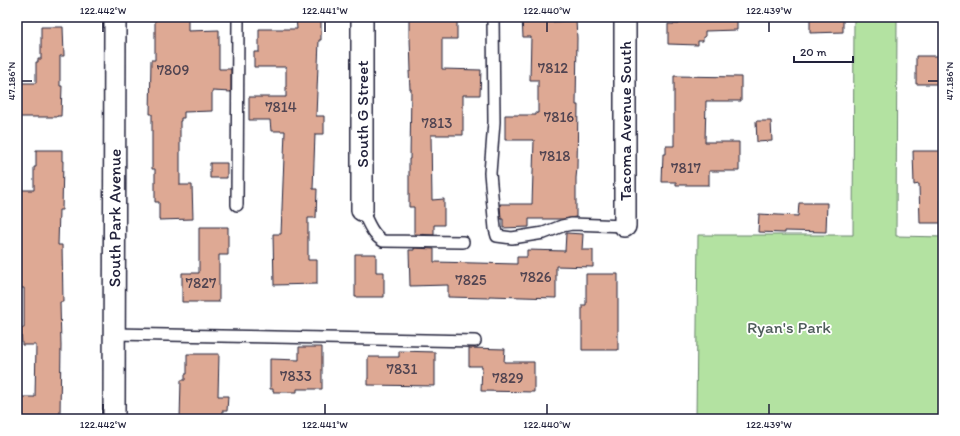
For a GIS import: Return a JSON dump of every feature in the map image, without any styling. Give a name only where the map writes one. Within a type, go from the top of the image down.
[{"type":"street","name":"South Park Avenue","points":[[114,419],[116,17]]},
{"type":"street","name":"South G Street","points":[[362,17],[362,210]]},
{"type":"street","name":"Tacoma Avenue South","points":[[625,17],[625,226]]},
{"type":"lane","points":[[237,205],[238,17]]},
{"type":"lane","points":[[493,17],[494,122],[490,174],[495,229],[497,236],[512,238],[544,233],[572,224],[625,226]]},
{"type":"lane","points":[[362,210],[374,233],[383,241],[464,242]]},
{"type":"lane","points":[[114,334],[475,341]]},
{"type":"green space","name":"Ryan's Park","points":[[854,17],[897,17],[896,236],[943,237],[943,419],[696,419],[698,235],[853,235]]},
{"type":"building","points":[[155,17],[188,17],[188,31],[219,30],[219,69],[231,69],[231,92],[212,91],[212,111],[184,112],[184,118],[181,118],[180,121],[180,185],[192,185],[193,219],[159,220],[159,202],[155,202],[155,169],[152,169],[152,114],[150,114],[151,60],[155,60]]},
{"type":"building","points":[[296,17],[321,17],[316,116],[324,116],[324,134],[315,134],[313,189],[317,189],[316,218],[308,218],[308,260],[317,260],[317,284],[274,285],[273,234],[281,234],[285,131],[271,131],[270,120],[249,120],[249,97],[286,97],[286,67],[254,67],[254,52],[259,52],[259,29],[297,29]]},
{"type":"building","points":[[409,17],[457,17],[457,39],[442,39],[442,69],[481,70],[480,95],[463,95],[463,135],[431,135],[432,200],[444,199],[444,225],[434,225],[434,235],[414,234],[414,207],[409,207],[411,89],[409,71],[411,71]]},
{"type":"building","points":[[522,17],[548,17],[548,22],[576,21],[576,105],[578,105],[576,217],[563,219],[529,219],[529,227],[503,228],[500,204],[532,204],[534,140],[505,140],[505,115],[536,115],[536,113],[538,113],[538,80],[530,80],[531,37],[523,37]]},
{"type":"building","points":[[679,17],[737,17],[737,30],[705,31],[703,41],[698,41],[698,45],[668,44],[668,24],[679,24]]},
{"type":"building","points":[[810,17],[843,17],[843,32],[810,33]]},
{"type":"building","points":[[41,27],[63,27],[64,56],[60,56],[60,86],[62,86],[61,116],[17,117],[17,83],[36,83],[36,62],[38,62],[38,59],[41,59]]},
{"type":"building","points":[[916,56],[943,56],[943,84],[916,84]]},
{"type":"building","points":[[674,76],[741,77],[741,101],[706,101],[705,142],[739,142],[739,171],[709,171],[709,185],[676,185],[676,182],[662,182],[663,154],[666,154],[666,146],[674,146]]},
{"type":"building","points":[[756,121],[771,121],[772,141],[757,142]]},
{"type":"building","points":[[36,150],[62,150],[63,161],[62,210],[59,210],[58,245],[62,245],[63,302],[60,302],[60,414],[58,414],[57,419],[21,419],[21,397],[35,397],[36,345],[22,345],[21,328],[24,328],[24,288],[17,288],[17,190],[34,190]]},
{"type":"building","points":[[913,151],[943,151],[943,199],[941,200],[941,223],[920,223],[919,184],[914,185]]},
{"type":"building","points":[[210,163],[227,163],[227,178],[210,178]]},
{"type":"building","points":[[799,203],[827,203],[826,232],[758,232],[759,214],[798,216]]},
{"type":"building","points":[[199,227],[228,227],[228,255],[219,255],[219,302],[182,302],[182,273],[199,273]]},
{"type":"building","points":[[566,233],[583,234],[582,250],[593,250],[593,267],[556,266],[556,298],[489,296],[489,298],[448,297],[448,285],[410,286],[409,250],[414,250],[414,248],[434,249],[434,262],[517,264],[517,257],[527,257],[527,250],[565,251]]},
{"type":"building","points":[[355,254],[376,254],[376,272],[384,272],[384,297],[355,297]]},
{"type":"building","points":[[586,274],[618,274],[618,350],[582,350],[582,305],[586,305]]},
{"type":"building","points":[[299,347],[322,347],[322,389],[297,389],[297,392],[273,392],[273,389],[270,389],[270,359],[299,360]]},
{"type":"building","points":[[469,348],[505,349],[504,362],[534,362],[534,392],[481,391],[482,366],[469,366]]},
{"type":"building","points":[[399,351],[435,352],[435,386],[368,385],[368,357],[399,357]]},
{"type":"building","points":[[187,354],[219,354],[218,396],[228,396],[227,411],[222,411],[222,419],[180,419],[181,380],[185,380],[185,374],[187,374]]}]
